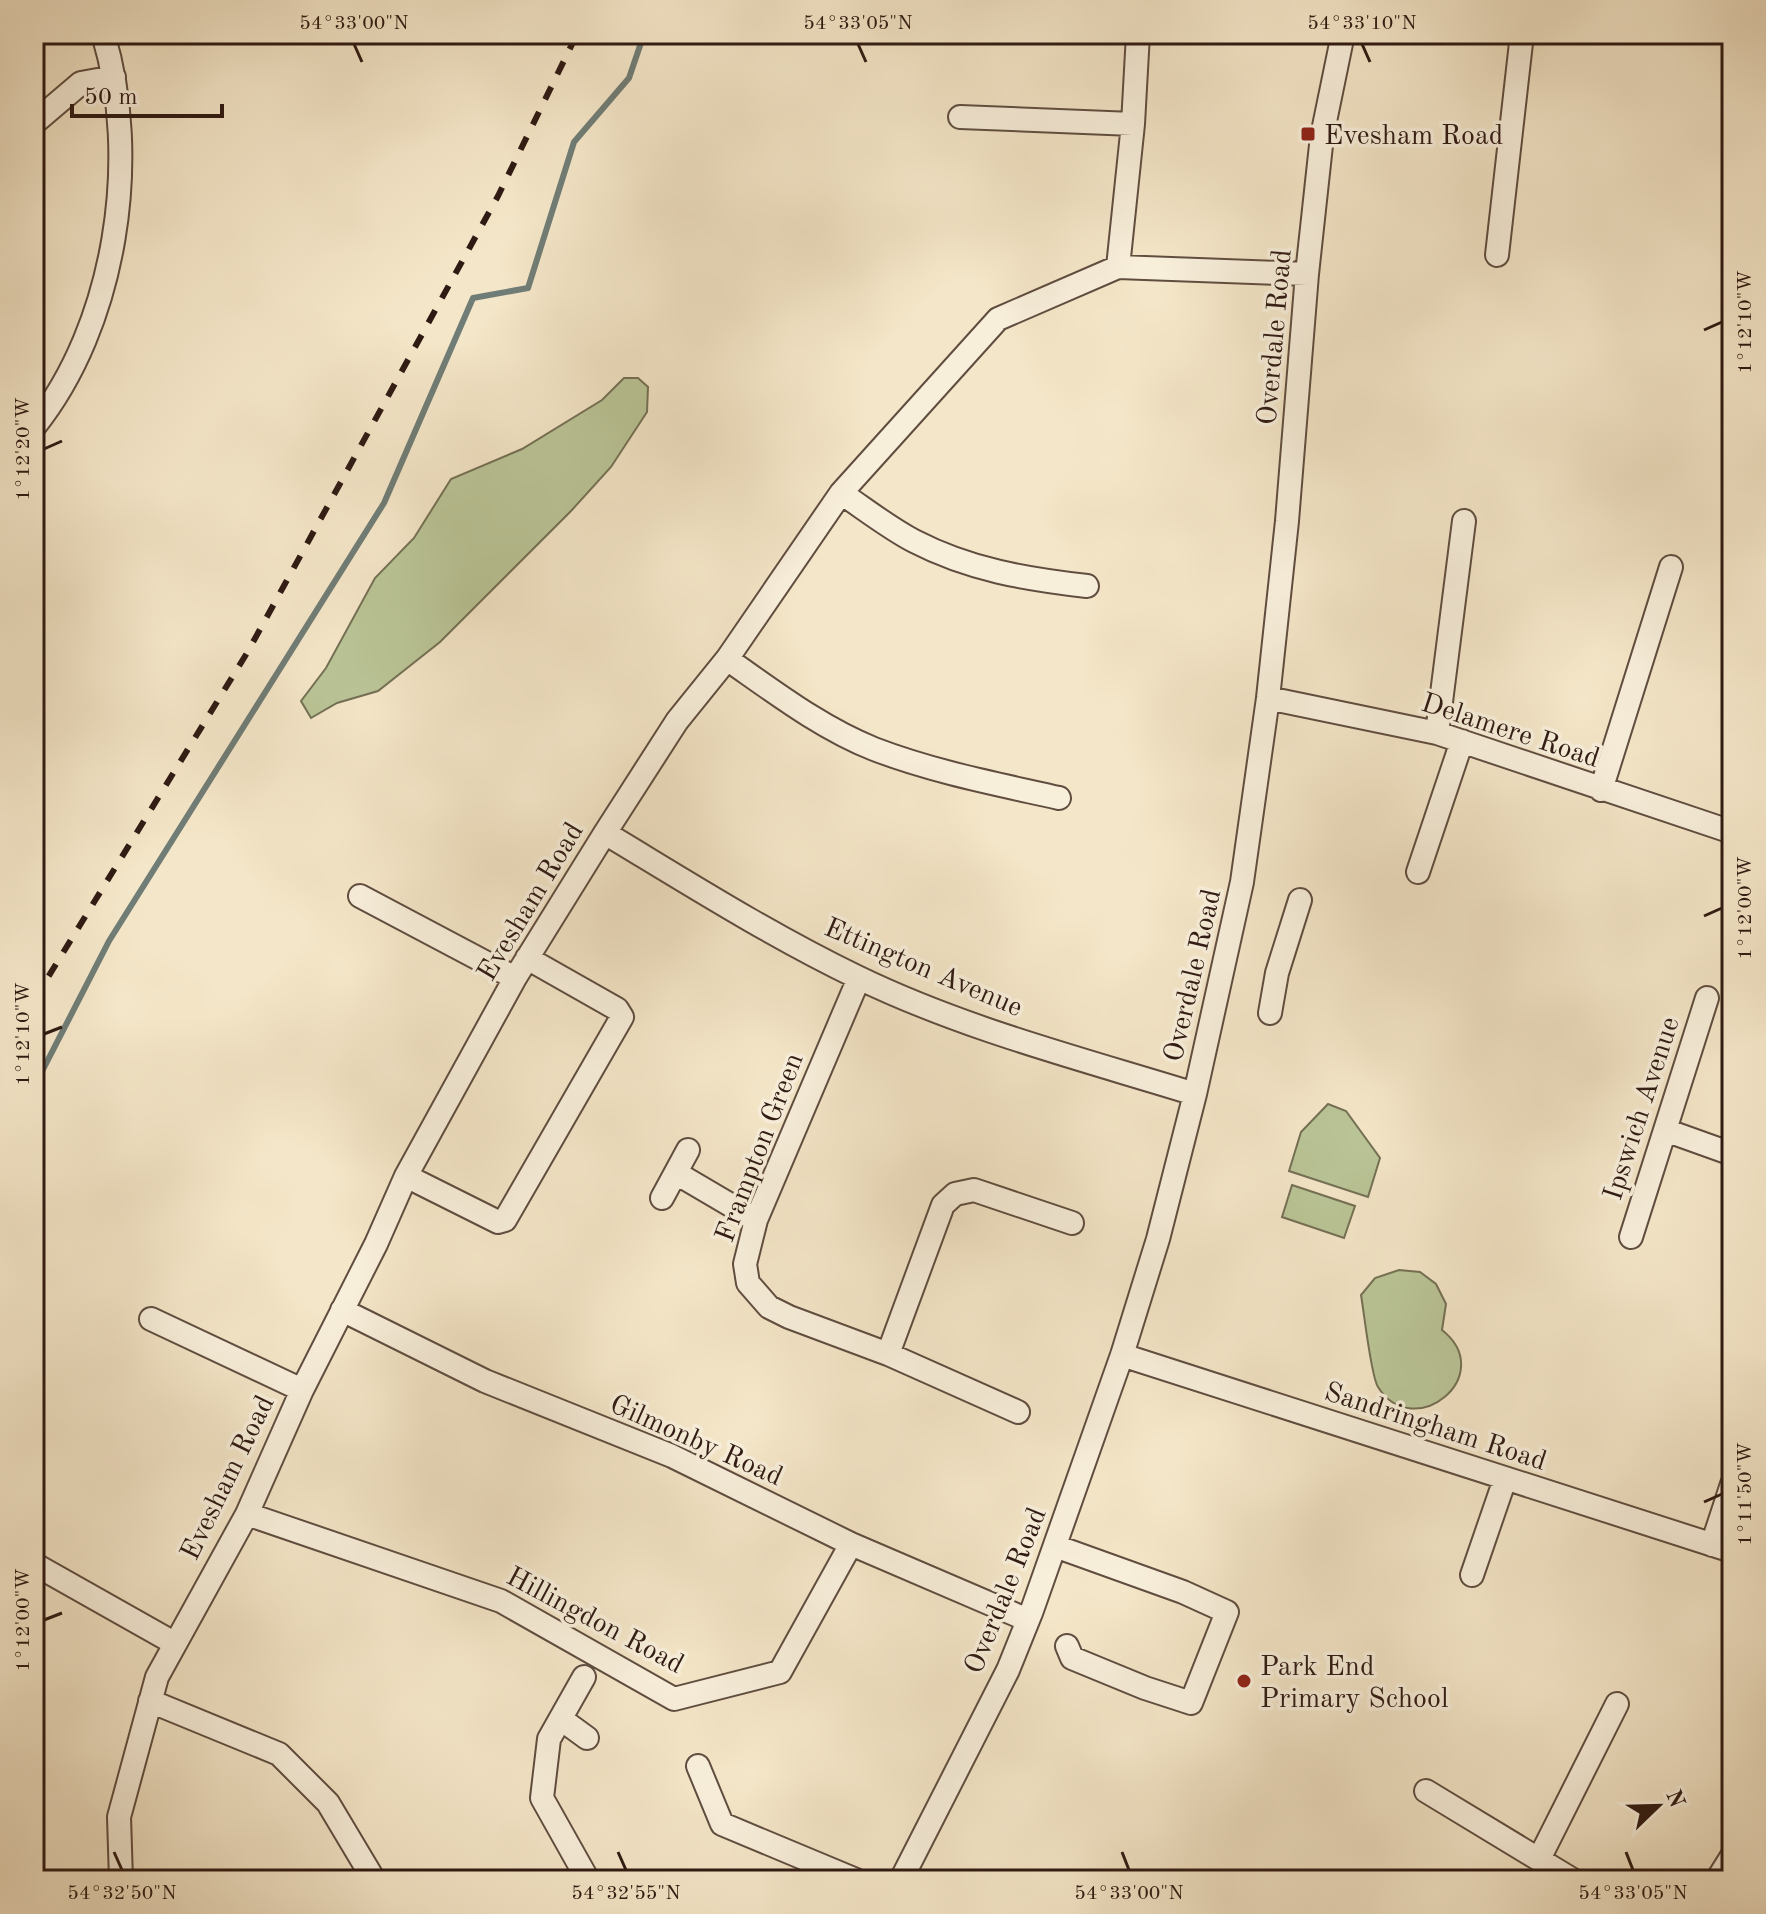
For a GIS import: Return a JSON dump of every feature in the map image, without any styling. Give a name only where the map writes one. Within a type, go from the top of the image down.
[{"type":"street","points":[[34,427],[66,377],[88,329],[116,232],[121,181],[120,123],[114,77],[103,34]]},
{"type":"street","points":[[1118,267],[1133,124],[1138,34]]},
{"type":"street","name":"Overdale Road","points":[[901,1880],[1008,1670],[1028,1620],[1122,1355],[1158,1239],[1195,1094],[1242,882],[1268,698],[1322,136],[1343,34]]},
{"type":"street","points":[[1497,255],[1522,34]]},
{"type":"street","points":[[34,123],[81,83],[114,77]]},
{"type":"street","points":[[960,117],[1133,124]]},
{"type":"street","name":"Evesham Road","points":[[121,1880],[119,1817],[157,1677],[247,1514],[302,1390],[406,1176],[515,978],[605,833],[677,721],[727,659],[841,493],[998,319],[1118,267],[1307,274]]},
{"type":"street","points":[[841,493],[913,541],[967,563],[1021,578],[1087,586]]},
{"type":"street","points":[[1437,733],[1464,521]]},
{"type":"street","points":[[1601,790],[1671,567]]},
{"type":"street","points":[[727,659],[805,712],[871,748],[943,772],[1059,798]]},
{"type":"street","name":"Delamere Road","points":[[1268,698],[1437,733],[1732,832]]},
{"type":"street","points":[[1418,872],[1462,741]]},
{"type":"street","name":"Ettington Avenue","points":[[605,833],[753,923],[859,978],[1013,1037],[1195,1094]]},
{"type":"street","points":[[360,896],[515,978]]},
{"type":"street","points":[[1270,1013],[1277,973],[1300,900]]},
{"type":"street","points":[[406,1176],[498,1222],[505,1220],[622,1017],[617,1009],[527,958]]},
{"type":"street","name":"Frampton Green","points":[[859,978],[756,1220],[745,1264],[748,1283],[769,1307],[789,1317],[888,1354],[1018,1412]]},
{"type":"street","name":"Ipswich Avenue","points":[[1631,1237],[1707,998]]},
{"type":"street","points":[[1665,1130],[1732,1154]]},
{"type":"street","points":[[662,1198],[688,1150]]},
{"type":"street","points":[[676,1173],[756,1220]]},
{"type":"street","points":[[888,1354],[939,1214],[943,1205],[955,1194],[974,1190],[1072,1223]]},
{"type":"street","name":"Gilmonby Road","points":[[342,1310],[485,1381],[672,1456],[851,1544],[1028,1620]]},
{"type":"street","points":[[151,1319],[302,1390]]},
{"type":"street","name":"Sandringham Road","points":[[1122,1355],[1722,1548]]},
{"type":"street","points":[[1472,1575],[1505,1479]]},
{"type":"street","points":[[1722,1548],[1732,1484]]},
{"type":"street","name":"Hillingdon Road","points":[[247,1514],[501,1601],[674,1699],[780,1672],[851,1544]]},
{"type":"street","points":[[1055,1546],[1183,1592],[1227,1612],[1191,1703],[1072,1658],[1067,1646]]},
{"type":"street","points":[[34,1564],[174,1643]]},
{"type":"street","points":[[584,1677],[549,1739],[542,1798],[588,1880]]},
{"type":"street","points":[[150,1701],[279,1754],[328,1803],[374,1880]]},
{"type":"street","points":[[1539,1859],[1617,1704]]},
{"type":"street","points":[[561,1719],[587,1738]]},
{"type":"street","points":[[698,1766],[722,1824],[856,1880]]},
{"type":"street","points":[[1426,1791],[1573,1880]]},
{"type":"street","points":[[1717,1880],[1732,1856]]},
{"type":"green space","points":[[624,378],[638,378],[648,387],[647,412],[611,467],[571,511],[440,642],[378,691],[337,703],[311,718],[301,701],[326,668],[375,578],[414,538],[451,479],[522,449],[602,400]]},
{"type":"green space","points":[[1328,1104],[1346,1111],[1380,1158],[1368,1197],[1289,1171],[1301,1132]]},
{"type":"green space","points":[[1292,1185],[1355,1206],[1344,1238],[1282,1217]]},
{"type":"green space","points":[[1399,1270],[1420,1272],[1436,1284],[1446,1304],[1442,1330],[1457,1348],[1461,1366],[1456,1383],[1445,1397],[1429,1406],[1411,1408],[1393,1403],[1375,1381],[1361,1295],[1375,1278]]},
{"type":"waterway","points":[[34,1087],[109,941],[384,503],[473,298],[528,288],[574,142],[629,78],[644,34]]},
{"type":"railway","points":[[34,1000],[247,653],[498,196],[577,34]]},
{"type":"place","name":"Evesham Road","points":[[1308,134]]},
{"type":"place","name":"Park End Primary School","points":[[1244,1681]]}]
